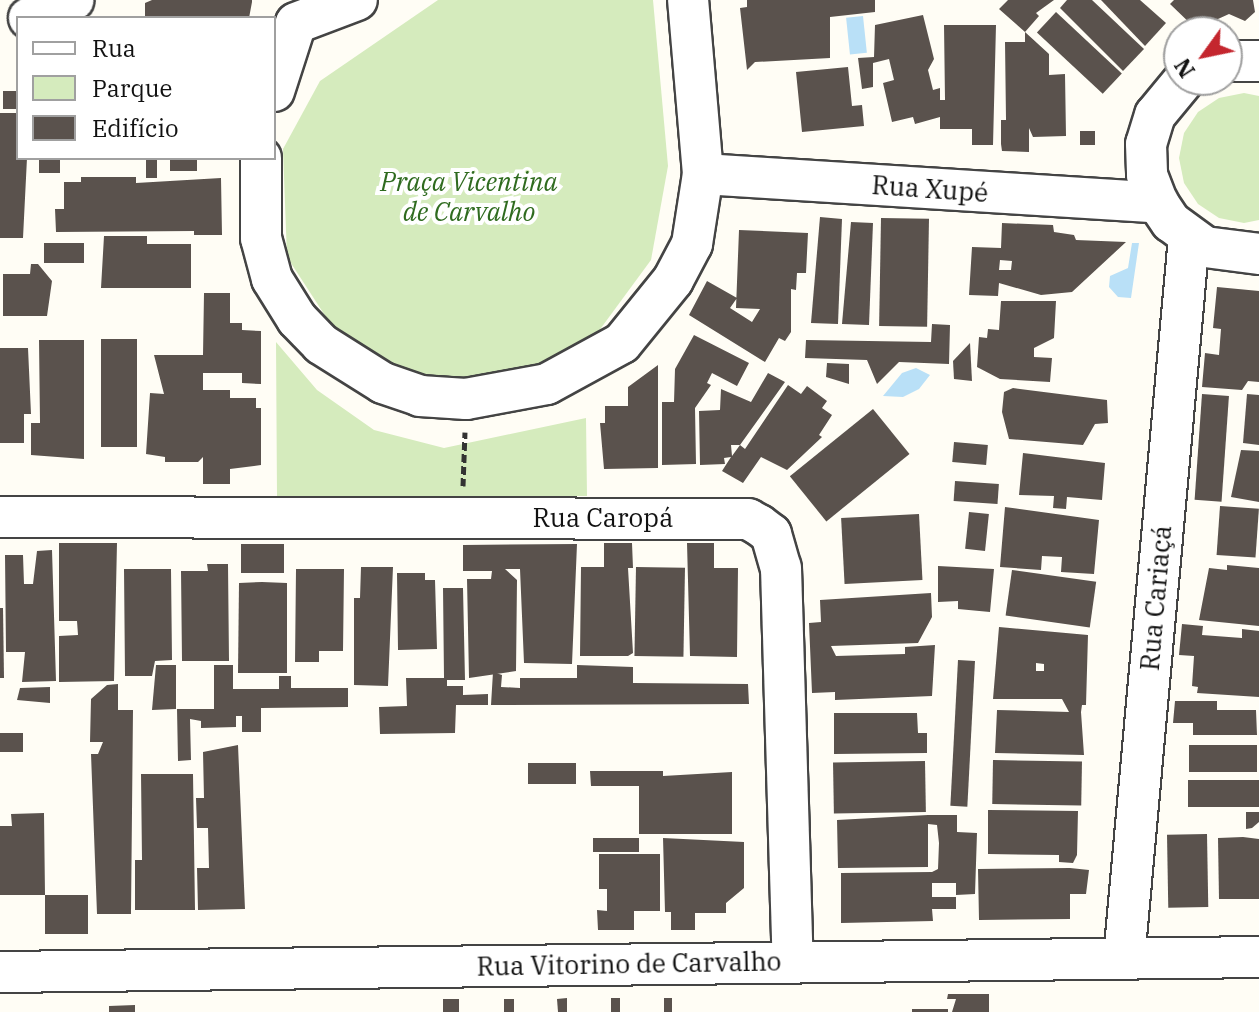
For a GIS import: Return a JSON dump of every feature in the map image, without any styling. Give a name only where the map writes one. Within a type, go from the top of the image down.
[{"type":"street","points":[[34,16],[73,0]]},
{"type":"street","points":[[276,84],[296,12],[357,0]]},
{"type":"street","points":[[261,160],[261,238],[272,279],[297,319],[321,344],[383,383],[420,396],[466,399],[547,384],[622,343],[673,280],[692,244],[703,174],[688,0]]},
{"type":"street","points":[[1171,96],[1155,115],[1146,144],[1147,175],[1158,203],[1189,238],[1222,252],[1259,254]]},
{"type":"street","name":"Rua Xupé","points":[[703,174],[1158,203]]},
{"type":"street","name":"Rua Cariaçá","points":[[1124,959],[1189,238]]},
{"type":"street","name":"Rua Caropá","points":[[0,517],[748,519],[771,534],[781,568],[793,962]]},
{"type":"street","name":"Rua Vitorino de Carvalho","points":[[0,972],[1259,957]]},
{"type":"path","points":[[462,518],[466,399]]},
{"type":"green space","name":"Praça Vicentina de Carvalho","points":[[438,0],[653,0],[668,166],[651,260],[590,343],[510,382],[422,379],[337,334],[287,257],[283,149],[320,81]]},
{"type":"green space","points":[[1243,93],[1259,96],[1259,220],[1244,223],[1219,218],[1198,204],[1184,183],[1179,158],[1184,133],[1198,112],[1219,98],[1243,96]]},
{"type":"green space","points":[[276,342],[317,390],[374,430],[444,448],[586,418],[587,496],[277,497]]},
{"type":"water","points":[[863,16],[867,53],[850,55],[846,18]]},
{"type":"water","points":[[1132,243],[1139,243],[1131,298],[1118,297],[1109,287],[1110,276],[1128,268]]},
{"type":"water","points":[[916,368],[930,375],[919,389],[903,397],[883,396],[902,373]]},
{"type":"building","points":[[152,0],[252,0],[249,16],[145,16],[145,3]]},
{"type":"building","points":[[747,0],[875,0],[875,12],[830,17],[830,58],[755,62],[747,70],[740,8],[747,7]]},
{"type":"building","points":[[1008,0],[1054,0],[1036,13],[1039,16],[1025,32],[999,9]]},
{"type":"building","points":[[1067,0],[1092,0],[1144,49],[1123,71],[1060,8]]},
{"type":"building","points":[[1101,0],[1140,0],[1163,20],[1163,26],[1145,46]]},
{"type":"building","points":[[1174,0],[1253,0],[1255,12],[1245,21],[1243,16],[1229,14],[1182,16],[1170,4]]},
{"type":"building","points":[[1056,12],[1122,73],[1103,94],[1037,32]]},
{"type":"building","points":[[923,15],[934,59],[928,70],[933,90],[940,88],[940,100],[945,100],[944,25],[996,25],[993,145],[972,145],[972,129],[940,129],[940,117],[915,124],[913,117],[892,122],[883,83],[894,80],[889,59],[873,63],[873,87],[862,89],[858,58],[874,57],[875,25]]},
{"type":"building","points":[[1025,32],[1049,54],[1049,75],[1065,74],[1066,136],[1033,137],[1029,128],[1029,152],[1002,151],[1001,120],[1006,120],[1005,42],[1025,42]]},
{"type":"building","points":[[848,67],[852,106],[862,105],[864,126],[802,132],[796,72]]},
{"type":"building","points":[[3,91],[16,91],[16,109],[3,109]]},
{"type":"building","points":[[0,113],[16,113],[16,160],[27,160],[23,238],[0,238]]},
{"type":"building","points":[[1080,131],[1095,131],[1095,145],[1080,145]]},
{"type":"building","points":[[39,160],[60,160],[60,173],[39,173]]},
{"type":"building","points":[[146,160],[157,160],[157,178],[146,178]]},
{"type":"building","points":[[170,160],[197,160],[197,171],[170,171]]},
{"type":"building","points":[[81,177],[136,177],[136,183],[221,178],[222,235],[194,235],[194,231],[56,232],[55,209],[64,209],[64,182],[81,182]]},
{"type":"building","points":[[820,217],[842,219],[838,324],[811,323]]},
{"type":"building","points":[[881,218],[929,219],[927,327],[879,326]]},
{"type":"building","points":[[851,222],[873,223],[869,325],[842,324]]},
{"type":"building","points":[[1002,223],[1053,225],[1054,232],[1074,235],[1076,240],[1126,242],[1072,292],[1041,295],[999,283],[998,296],[969,295],[972,247],[1001,248]],"holes":[[[1000,260],[1012,261],[1011,270],[999,270]]]},
{"type":"building","points":[[739,230],[808,233],[806,273],[797,273],[796,290],[791,289],[791,332],[785,341],[779,338],[765,362],[689,315],[707,281],[736,298]],"holes":[[[736,299],[736,308],[760,309],[752,322],[730,308]]]},
{"type":"building","points":[[104,236],[147,236],[147,244],[191,244],[191,288],[101,288]]},
{"type":"building","points":[[44,243],[84,243],[84,263],[44,263]]},
{"type":"building","points":[[31,264],[38,264],[52,281],[47,316],[3,316],[3,274],[30,274]]},
{"type":"building","points":[[1217,287],[1259,291],[1259,382],[1248,381],[1242,390],[1202,387],[1205,353],[1219,355],[1221,329],[1213,328]]},
{"type":"building","points":[[204,293],[230,293],[230,323],[242,323],[242,330],[261,331],[261,384],[242,383],[242,373],[203,373],[203,390],[230,390],[230,398],[256,398],[256,408],[261,408],[261,465],[230,469],[230,484],[203,484],[203,457],[198,462],[165,462],[165,457],[146,454],[150,393],[164,394],[154,355],[203,355]]},
{"type":"building","points":[[1001,301],[1056,301],[1054,338],[1034,348],[1034,357],[1052,358],[1050,382],[1000,379],[977,367],[979,337],[987,338],[988,329],[999,330]]},
{"type":"building","points":[[932,324],[950,325],[949,364],[899,362],[877,384],[867,360],[805,358],[806,340],[931,342]]},
{"type":"building","points":[[694,335],[749,363],[737,386],[712,373],[707,383],[711,385],[695,408],[696,464],[662,465],[662,402],[674,402],[675,369]]},
{"type":"building","points":[[101,339],[137,339],[137,447],[101,447]]},
{"type":"building","points":[[39,340],[84,340],[84,459],[31,455],[31,423],[40,423]]},
{"type":"building","points":[[970,343],[972,381],[954,379],[953,361]]},
{"type":"building","points":[[0,348],[28,348],[31,414],[24,414],[24,443],[0,443]]},
{"type":"building","points":[[827,363],[849,364],[849,384],[826,377]]},
{"type":"building","points":[[658,365],[658,468],[604,469],[600,423],[605,423],[605,406],[628,406],[628,387]]},
{"type":"building","points":[[768,373],[785,382],[740,445],[745,449],[788,385],[801,394],[807,386],[827,401],[822,408],[832,415],[819,435],[822,437],[787,470],[761,457],[743,483],[722,471],[731,457],[724,458],[725,464],[700,465],[699,411],[720,410],[721,389],[751,402]],"holes":[[[731,445],[740,445],[732,456]]]},
{"type":"building","points":[[1013,388],[1107,400],[1108,423],[1095,424],[1083,445],[1009,439],[1002,412],[1004,392]]},
{"type":"building","points":[[1202,394],[1229,396],[1222,502],[1195,500]]},
{"type":"building","points":[[1247,394],[1259,395],[1259,445],[1243,443]]},
{"type":"building","points":[[873,409],[910,454],[826,521],[790,476]]},
{"type":"building","points":[[954,442],[988,445],[986,465],[952,462]]},
{"type":"building","points":[[1241,450],[1259,451],[1259,502],[1231,497]]},
{"type":"building","points":[[1023,453],[1105,463],[1102,500],[1067,497],[1066,509],[1053,508],[1054,496],[1019,495]]},
{"type":"building","points":[[955,481],[999,484],[997,504],[954,501]]},
{"type":"building","points":[[1220,506],[1259,509],[1255,558],[1217,555]]},
{"type":"building","points":[[1005,507],[1099,520],[1094,574],[1061,572],[1062,557],[1042,556],[1041,570],[1000,567]]},
{"type":"building","points":[[969,512],[989,514],[985,551],[965,549]]},
{"type":"building","points":[[919,514],[922,580],[845,584],[841,518]]},
{"type":"building","points":[[59,543],[117,543],[114,681],[59,682],[59,636],[78,635],[77,621],[59,621]]},
{"type":"building","points":[[604,543],[632,543],[633,568],[628,568],[633,653],[628,656],[580,656],[581,567],[604,567]]},
{"type":"building","points":[[687,543],[714,543],[714,568],[738,568],[737,657],[690,656]]},
{"type":"building","points":[[241,544],[284,544],[284,573],[241,573]]},
{"type":"building","points":[[577,544],[572,664],[524,663],[520,569],[505,569],[517,580],[516,671],[469,678],[467,579],[491,579],[492,571],[463,571],[463,545]]},
{"type":"building","points":[[52,550],[56,681],[22,682],[25,652],[6,652],[5,555],[23,555],[24,584],[33,584],[37,551]]},
{"type":"building","points":[[207,564],[228,564],[229,661],[182,661],[181,571],[208,571]]},
{"type":"building","points":[[1227,565],[1259,568],[1259,626],[1199,620],[1209,568],[1227,570]]},
{"type":"building","points":[[938,566],[994,569],[990,612],[958,609],[958,601],[938,602]]},
{"type":"building","points":[[361,567],[393,567],[388,686],[354,685],[354,598],[360,598]]},
{"type":"building","points":[[636,567],[685,568],[683,657],[634,656]]},
{"type":"building","points":[[124,569],[171,569],[172,660],[155,661],[152,676],[125,676]]},
{"type":"building","points":[[296,569],[344,569],[343,651],[319,651],[319,662],[295,662]]},
{"type":"building","points":[[1012,570],[1096,582],[1090,627],[1006,616]]},
{"type":"building","points":[[397,573],[425,573],[425,580],[435,580],[437,649],[398,650]]},
{"type":"building","points":[[239,583],[287,583],[287,673],[238,673]]},
{"type":"building","points":[[443,588],[463,588],[465,680],[447,680],[447,686],[463,686],[463,695],[488,694],[488,705],[456,705],[455,733],[380,734],[379,707],[407,706],[406,678],[444,678]]},
{"type":"building","points":[[931,593],[932,617],[918,643],[831,646],[836,656],[905,654],[905,647],[935,645],[932,696],[835,700],[835,692],[812,693],[809,623],[821,622],[820,600]]},
{"type":"building","points":[[0,608],[3,608],[4,678],[0,678]]},
{"type":"building","points":[[1182,624],[1203,626],[1202,635],[1242,638],[1242,629],[1259,631],[1259,697],[1197,693],[1198,687],[1192,686],[1194,656],[1179,655]]},
{"type":"building","points":[[999,627],[1088,635],[1086,705],[1082,705],[1081,712],[1084,755],[995,753],[997,710],[1069,712],[1062,699],[993,699]],"holes":[[[1036,663],[1044,664],[1044,671],[1036,671]]]},
{"type":"building","points":[[958,660],[975,661],[967,807],[950,806]]},
{"type":"building","points":[[156,665],[176,665],[176,709],[152,710]]},
{"type":"building","points":[[214,665],[233,665],[233,689],[279,689],[279,676],[291,676],[291,688],[348,688],[348,707],[261,708],[261,732],[242,732],[242,716],[236,716],[236,727],[201,728],[201,721],[190,719],[191,760],[178,761],[177,709],[214,709]]},
{"type":"building","points":[[577,665],[633,667],[633,683],[748,684],[749,704],[491,705],[493,672],[502,675],[501,687],[520,688],[520,678],[577,678]]},
{"type":"building","points":[[118,684],[118,710],[133,710],[131,914],[97,914],[91,754],[98,754],[103,742],[90,742],[91,699],[107,685]]},
{"type":"building","points":[[50,687],[50,703],[17,700],[20,688]]},
{"type":"building","points":[[1175,701],[1217,701],[1217,710],[1256,710],[1257,735],[1193,735],[1193,723],[1173,723]]},
{"type":"building","points":[[834,713],[917,713],[918,733],[927,733],[927,753],[834,754]]},
{"type":"building","points":[[0,733],[23,733],[23,752],[0,752]]},
{"type":"building","points":[[238,745],[245,909],[198,910],[197,868],[209,868],[208,828],[197,828],[196,798],[204,798],[203,752]]},
{"type":"building","points":[[1189,745],[1257,745],[1257,772],[1189,772]]},
{"type":"building","points":[[993,760],[1082,762],[1081,806],[992,804]]},
{"type":"building","points":[[925,761],[926,812],[834,814],[833,763]]},
{"type":"building","points":[[528,763],[576,763],[576,784],[528,784]]},
{"type":"building","points":[[590,771],[663,771],[663,776],[732,772],[732,834],[639,834],[639,786],[591,786]]},
{"type":"building","points":[[141,774],[193,774],[195,910],[135,910],[135,860],[142,860]]},
{"type":"building","points":[[1188,780],[1259,780],[1259,807],[1188,807]]},
{"type":"building","points":[[988,810],[1078,811],[1077,855],[1073,863],[1059,862],[1059,855],[988,854]]},
{"type":"building","points":[[1246,812],[1259,812],[1259,822],[1252,828],[1246,829]]},
{"type":"building","points":[[44,813],[45,895],[0,895],[0,826],[12,826],[11,814]]},
{"type":"building","points":[[957,815],[957,832],[977,833],[975,894],[956,895],[956,883],[932,883],[932,897],[956,897],[956,909],[932,909],[933,921],[841,923],[841,873],[932,872],[938,869],[939,843],[937,825],[928,824],[928,867],[838,868],[837,820]]},
{"type":"building","points":[[1207,834],[1208,907],[1168,908],[1167,835]]},
{"type":"building","points":[[593,838],[639,838],[639,852],[593,852]]},
{"type":"building","points":[[663,838],[744,842],[744,888],[726,903],[726,913],[695,913],[695,930],[671,930],[671,912],[665,912]]},
{"type":"building","points":[[1218,838],[1259,839],[1259,899],[1219,899]]},
{"type":"building","points":[[599,854],[660,854],[660,911],[634,911],[634,930],[598,930],[597,910],[607,911],[607,889],[599,889]]},
{"type":"building","points":[[978,869],[1089,870],[1086,894],[1070,894],[1070,919],[979,920]]},
{"type":"building","points":[[45,895],[88,895],[88,934],[45,934]]},
{"type":"building","points":[[948,994],[989,994],[989,1012],[952,1012],[956,999],[947,999]]},
{"type":"building","points":[[567,998],[567,1012],[558,1012],[557,999]]},
{"type":"building","points":[[611,998],[620,998],[620,1012],[611,1012]]},
{"type":"building","points":[[664,998],[672,998],[672,1012],[664,1012]]},
{"type":"building","points":[[443,999],[459,999],[459,1012],[443,1012]]},
{"type":"building","points":[[504,999],[514,999],[514,1012],[504,1012]]},
{"type":"building","points":[[135,1005],[135,1012],[109,1012],[109,1006]]},
{"type":"building","points":[[912,1009],[948,1009],[948,1012],[912,1012]]}]
